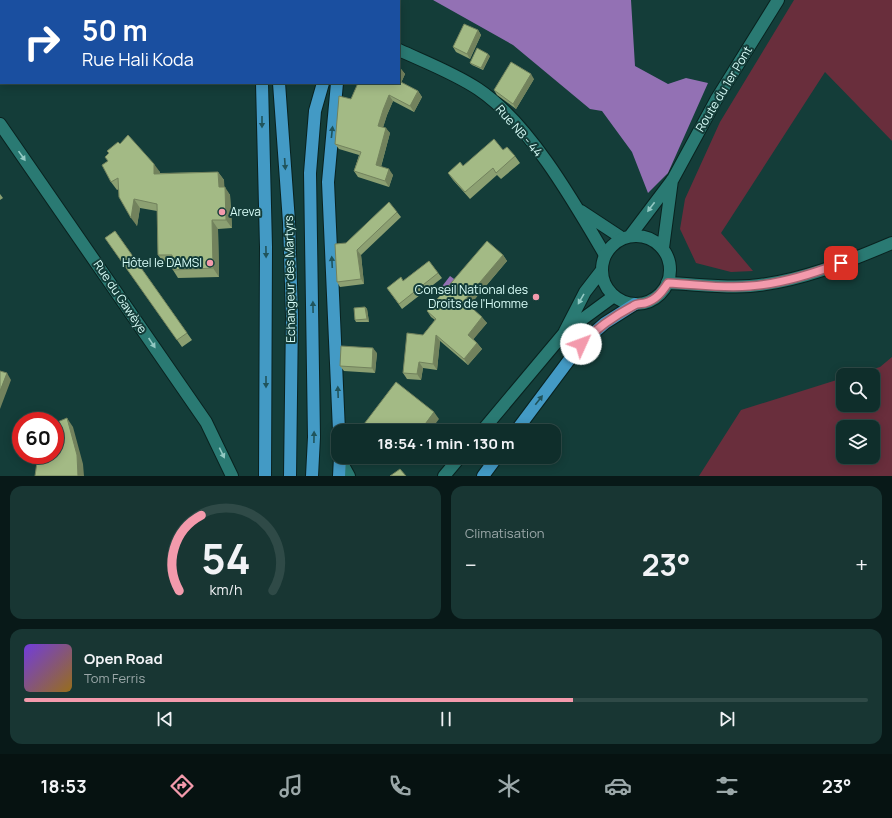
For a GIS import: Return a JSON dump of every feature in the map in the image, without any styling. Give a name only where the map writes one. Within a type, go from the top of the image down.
[{"type":"main road","points":[[262,84],[266,255],[265,476]]},
{"type":"main road","name":"Echangeur des Martyrs","points":[[279,84],[289,222],[292,316],[290,476]]},
{"type":"main road","name":"Echangeur des Martyrs","points":[[312,476],[314,437],[310,173],[314,119],[323,84]]},
{"type":"main road","points":[[338,84],[328,182],[339,424]]},
{"type":"main road","points":[[521,424],[581,344],[605,323],[635,304]]},
{"type":"main road","points":[[339,476],[340,464]]},
{"type":"main road","points":[[484,474],[492,464]]},
{"type":"street","name":"Route du 1er Pont","points":[[626,237],[672,179],[716,100],[778,0]]},
{"type":"street","name":"Rue NB - 44","points":[[400,50],[460,79],[478,89],[495,103],[525,134],[578,209],[605,255]]},
{"type":"street","name":"Rue du Gawèye","points":[[0,124],[206,422],[232,476]]},
{"type":"street","name":"Route du 1er Pont","points":[[663,248],[672,179]]},
{"type":"street","name":"Rue NB - 44","points":[[578,209],[626,237]]},
{"type":"street","points":[[626,237],[648,238],[663,248],[670,265],[668,283],[662,292],[654,299],[645,303],[635,304],[624,302],[614,296],[607,289],[602,270],[605,255],[614,243],[626,237]]},
{"type":"street","points":[[668,283],[742,286],[771,283],[818,272],[892,243]]},
{"type":"street","points":[[488,424],[565,332],[585,292],[602,270]]},
{"type":"street","points":[[565,332],[614,296]]},
{"type":"street","points":[[343,464],[349,476]]},
{"type":"street","points":[[444,476],[454,464]]},
{"type":"shaded area","points":[[433,0],[631,0],[635,66],[668,84],[686,78],[708,83],[668,173],[648,193],[632,152],[602,111],[590,109],[513,45]]},
{"type":"shaded area","points":[[794,0],[892,0],[892,141],[825,72],[721,233],[753,271],[731,272],[696,263],[680,229],[685,199],[720,122]]},
{"type":"shaded area","points":[[450,276],[461,284],[449,296],[440,289]]},
{"type":"shaded area","points":[[892,357],[892,476],[699,476],[741,410],[836,380],[836,412],[880,412],[880,368],[877,368]]},
{"type":"building","points":[[464,24],[478,30],[467,54],[453,47]]},
{"type":"building","points":[[477,48],[488,54],[481,68],[470,63]]},
{"type":"building","points":[[511,62],[531,74],[513,104],[494,90]]},
{"type":"building","points":[[400,82],[418,91],[410,106],[389,95],[383,110],[378,126],[386,128],[376,165],[389,169],[385,181],[354,171],[361,152],[335,144],[339,96],[351,99],[358,84],[400,84]]},
{"type":"building","points":[[128,135],[154,164],[154,174],[218,172],[219,187],[225,187],[226,220],[212,220],[213,268],[173,270],[172,255],[158,255],[157,204],[134,199],[131,218],[119,197],[118,178],[111,182],[102,165],[108,161],[105,157],[109,153],[107,151],[118,142],[120,144]]},
{"type":"building","points":[[494,139],[503,150],[507,147],[515,156],[496,173],[493,168],[465,192],[448,173],[460,162],[463,166]]},
{"type":"building","points":[[389,202],[397,212],[357,250],[361,279],[337,282],[335,244],[346,243]]},
{"type":"building","points":[[115,231],[187,333],[177,340],[105,238]]},
{"type":"building","points":[[487,241],[503,255],[464,301],[482,317],[468,335],[477,343],[464,359],[436,335],[433,364],[419,362],[417,374],[403,373],[407,333],[423,335],[436,319],[427,311]]},
{"type":"building","points":[[429,261],[438,273],[399,304],[387,288],[401,277],[403,281]]},
{"type":"building","points":[[365,307],[367,319],[355,320],[354,308]]},
{"type":"building","points":[[341,346],[373,348],[372,368],[340,366]]},
{"type":"building","points":[[0,371],[7,373],[0,391]]},
{"type":"building","points":[[396,382],[434,412],[425,424],[364,424]]},
{"type":"building","points":[[67,418],[77,455],[78,476],[35,476],[37,464],[64,464],[64,419]]},
{"type":"building","points":[[400,469],[406,476],[390,476]]},
{"type":"place","name":"Areva","points":[[222,212]]},
{"type":"place","name":"Hôtel le DAMSI","points":[[210,263]]},
{"type":"place","name":"Conseil National des Droits de l'Homme","points":[[536,297]]},
{"type":"route","points":[[581,344],[605,323],[635,304],[645,303],[654,299],[662,292],[668,283],[749,286],[771,283],[818,272],[841,263]]}]
